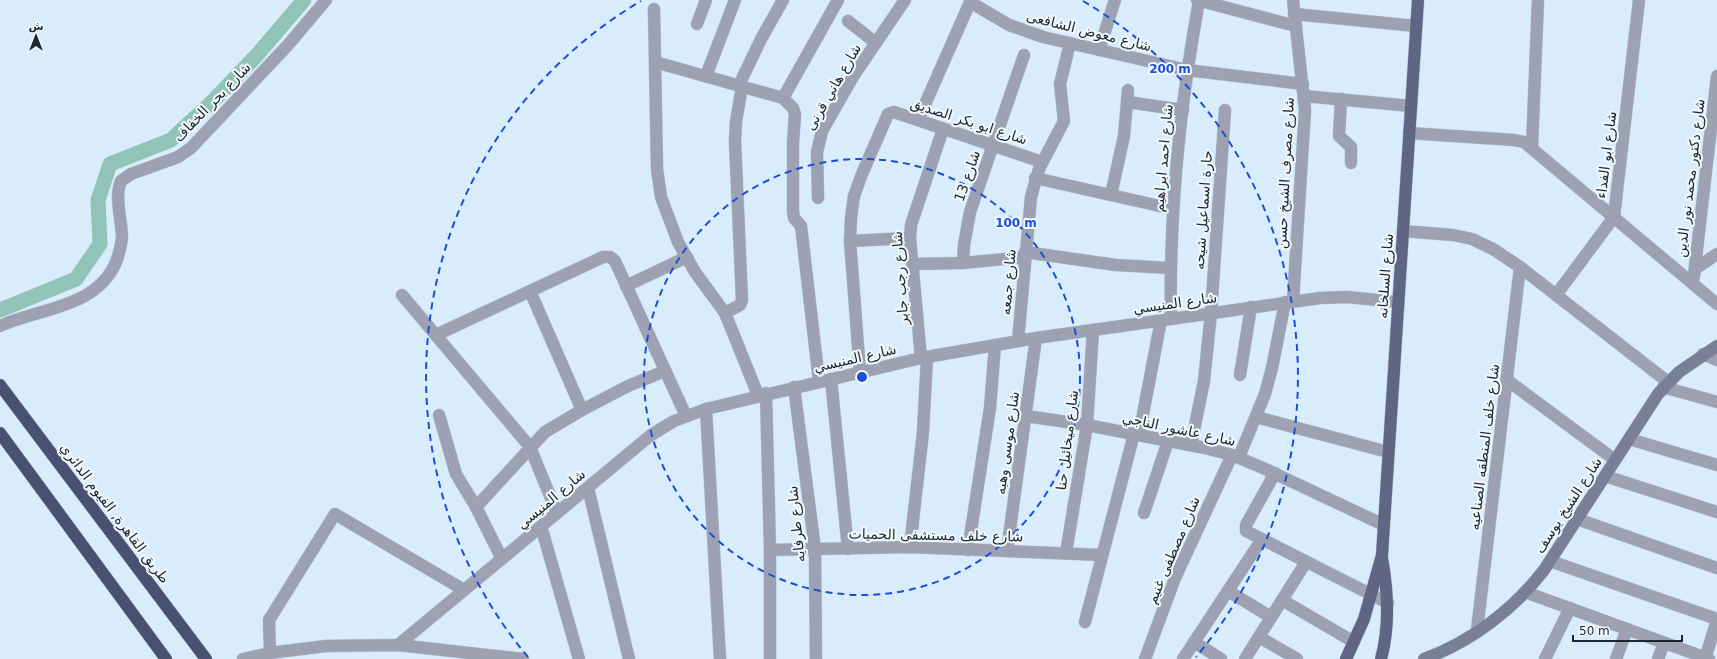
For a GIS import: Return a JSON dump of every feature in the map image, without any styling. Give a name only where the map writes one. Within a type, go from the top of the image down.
[{"type":"highway","name":"طريق القاهرة, الفيوم الدائري","points":[[0,385],[206,659]]},
{"type":"highway","points":[[0,433],[166,659]]},
{"type":"main road","name":"شارع السلخانه","points":[[1382,555],[1418,0]]},
{"type":"main road","points":[[1346,659],[1364,619],[1382,555]]},
{"type":"main road","points":[[1381,659],[1386,638],[1388,604],[1382,555]]},
{"type":"street","name":"شارع بحر الخفاف","points":[[0,326],[82,298],[95,290],[105,280],[119,254],[122,239],[118,192],[121,181],[130,174],[178,157],[191,148],[288,45],[326,0]]},
{"type":"street","points":[[697,24],[706,0]]},
{"type":"street","points":[[706,76],[735,0]]},
{"type":"street","points":[[725,313],[740,305],[742,300],[735,141],[741,86],[761,39],[783,0]]},
{"type":"street","points":[[783,98],[838,0]]},
{"type":"street","name":"شارع هاني قرنى","points":[[818,198],[816,162],[818,141],[822,131],[854,75],[905,0]]},
{"type":"street","points":[[1099,50],[1115,0]]},
{"type":"street","points":[[1198,0],[1296,26]]},
{"type":"street","name":"شارع احمد ابراهيم","points":[[1085,622],[1102,555],[1137,435],[1166,319],[1173,209],[1187,70],[1198,0]]},
{"type":"street","name":"شارع مصرف الشيخ حسن","points":[[1256,417],[1265,394],[1289,301],[1304,124],[1303,90],[1293,0]]},
{"type":"street","points":[[1532,147],[1538,0]]},
{"type":"street","name":"شارع ابو الفداء","points":[[1556,296],[1614,217],[1639,0]]},
{"type":"street","points":[[918,120],[971,1]]},
{"type":"street","name":"شارع معوض الشافعى","points":[[971,1],[996,18],[1023,31],[1070,44],[1187,70],[1303,90],[1341,99],[1411,106]]},
{"type":"street","points":[[654,9],[657,170],[661,198],[669,223],[686,257],[725,313],[762,394],[770,550],[770,659]]},
{"type":"street","points":[[1294,14],[1416,26]]},
{"type":"street","points":[[848,21],[876,42]]},
{"type":"street","name":"شارع جمعه","points":[[1018,341],[1031,196],[1035,178],[1042,162],[1064,121],[1060,84],[1070,44]]},
{"type":"street","name":"شارع 13","points":[[963,263],[964,245],[970,212],[1024,55]]},
{"type":"street","points":[[655,62],[783,98],[796,114],[793,143],[793,212],[794,218],[801,226],[818,381]]},
{"type":"street","name":"شارع دكتور محمد نور الدين","points":[[1693,284],[1717,76]]},
{"type":"street","points":[[1111,195],[1124,136],[1128,96],[1183,110]]},
{"type":"street","points":[[1341,99],[1339,136],[1351,147],[1352,164]]},
{"type":"street","name":"حارة اسماعيل شيحه","points":[[1191,445],[1204,381],[1211,313],[1224,110]]},
{"type":"street","name":"شارع ابو بكر الصديق","points":[[860,372],[850,241],[851,218],[854,196],[886,116],[894,112],[1042,162]]},
{"type":"street","name":"شارع رجب جابر","points":[[910,548],[923,432],[924,357],[910,238],[911,224],[943,129]]},
{"type":"street","points":[[1409,133],[1519,140],[1532,147],[1717,304]]},
{"type":"street","points":[[1035,178],[1173,209]]},
{"type":"street","points":[[1403,231],[1453,235],[1472,239],[1493,249],[1556,296],[1666,384],[1717,402]]},
{"type":"street","points":[[850,241],[910,238]]},
{"type":"street","points":[[913,264],[963,263],[1025,254],[1116,265],[1170,268]]},
{"type":"street","points":[[1695,269],[1717,254]]},
{"type":"street","points":[[436,335],[603,257],[610,257],[615,261],[686,416]]},
{"type":"street","points":[[626,286],[686,257]]},
{"type":"street","name":"شارع خلف المنطقه الصناعيه","points":[[1477,630],[1520,268]]},
{"type":"street","points":[[530,291],[582,410]]},
{"type":"street","points":[[402,295],[530,447],[557,513]]},
{"type":"street","name":"شارع المنيسي","points":[[398,645],[651,435],[686,416],[706,409],[762,394],[924,357],[1036,338],[1289,301],[1347,297],[1398,302]]},
{"type":"street","points":[[1240,375],[1250,307]]},
{"type":"street","name":"شارع ميخائيل حنا","points":[[1066,554],[1087,425],[1092,330]]},
{"type":"street","name":"شارع موسى وهبه","points":[[1007,551],[1036,338]]},
{"type":"street","points":[[968,550],[990,408],[995,345]]},
{"type":"street","name":"شارع الشيخ يوسف","points":[[1424,659],[1447,649],[1497,618],[1525,592],[1550,561],[1666,384],[1690,362],[1717,346]]},
{"type":"street","points":[[1703,354],[1717,360]]},
{"type":"street","points":[[476,507],[545,432],[582,410],[628,386],[665,371]]},
{"type":"street","points":[[831,378],[848,549]]},
{"type":"street","points":[[1506,380],[1616,460]]},
{"type":"street","name":"شارع طرفايه","points":[[794,387],[815,549],[816,659]]},
{"type":"street","points":[[706,409],[720,659]]},
{"type":"street","points":[[439,415],[456,474],[476,507],[502,559]]},
{"type":"street","name":"شارع عاشور الناجي","points":[[1026,416],[1087,425],[1191,445],[1236,456],[1384,525]]},
{"type":"street","points":[[1256,417],[1388,452]]},
{"type":"street","name":"شارع مصطفى غنيم","points":[[1145,659],[1175,578],[1256,417]]},
{"type":"street","points":[[1629,439],[1717,465]]},
{"type":"street","points":[[1144,513],[1168,441]]},
{"type":"street","points":[[1275,473],[1245,527],[1247,532],[1388,604]]},
{"type":"street","points":[[1605,476],[1717,512]]},
{"type":"street","points":[[588,488],[629,659]]},
{"type":"street","points":[[270,653],[269,620],[335,514],[464,590]]},
{"type":"street","points":[[1577,520],[1717,568]]},
{"type":"street","points":[[541,526],[579,659]]},
{"type":"street","points":[[1183,659],[1262,539]]},
{"type":"street","name":"شارع خلف مستشفى الحميات","points":[[770,550],[910,548],[1102,555]]},
{"type":"street","points":[[1525,592],[1706,659],[1717,619],[1550,561]]},
{"type":"street","points":[[1245,659],[1306,562]]},
{"type":"street","points":[[1228,591],[1271,617]]},
{"type":"street","points":[[1282,600],[1354,642]]},
{"type":"street","points":[[1545,659],[1570,608]]},
{"type":"street","points":[[1616,659],[1627,629]]},
{"type":"street","points":[[1259,637],[1297,659]]},
{"type":"street","points":[[1194,642],[1221,659]]},
{"type":"street","points":[[1658,659],[1664,643]]},
{"type":"street","points":[[243,659],[270,653],[326,646],[398,645],[523,659]]},
{"type":"waterway","points":[[0,310],[76,279],[100,244],[98,200],[110,164],[171,140],[214,100],[257,55],[304,0]]}]
